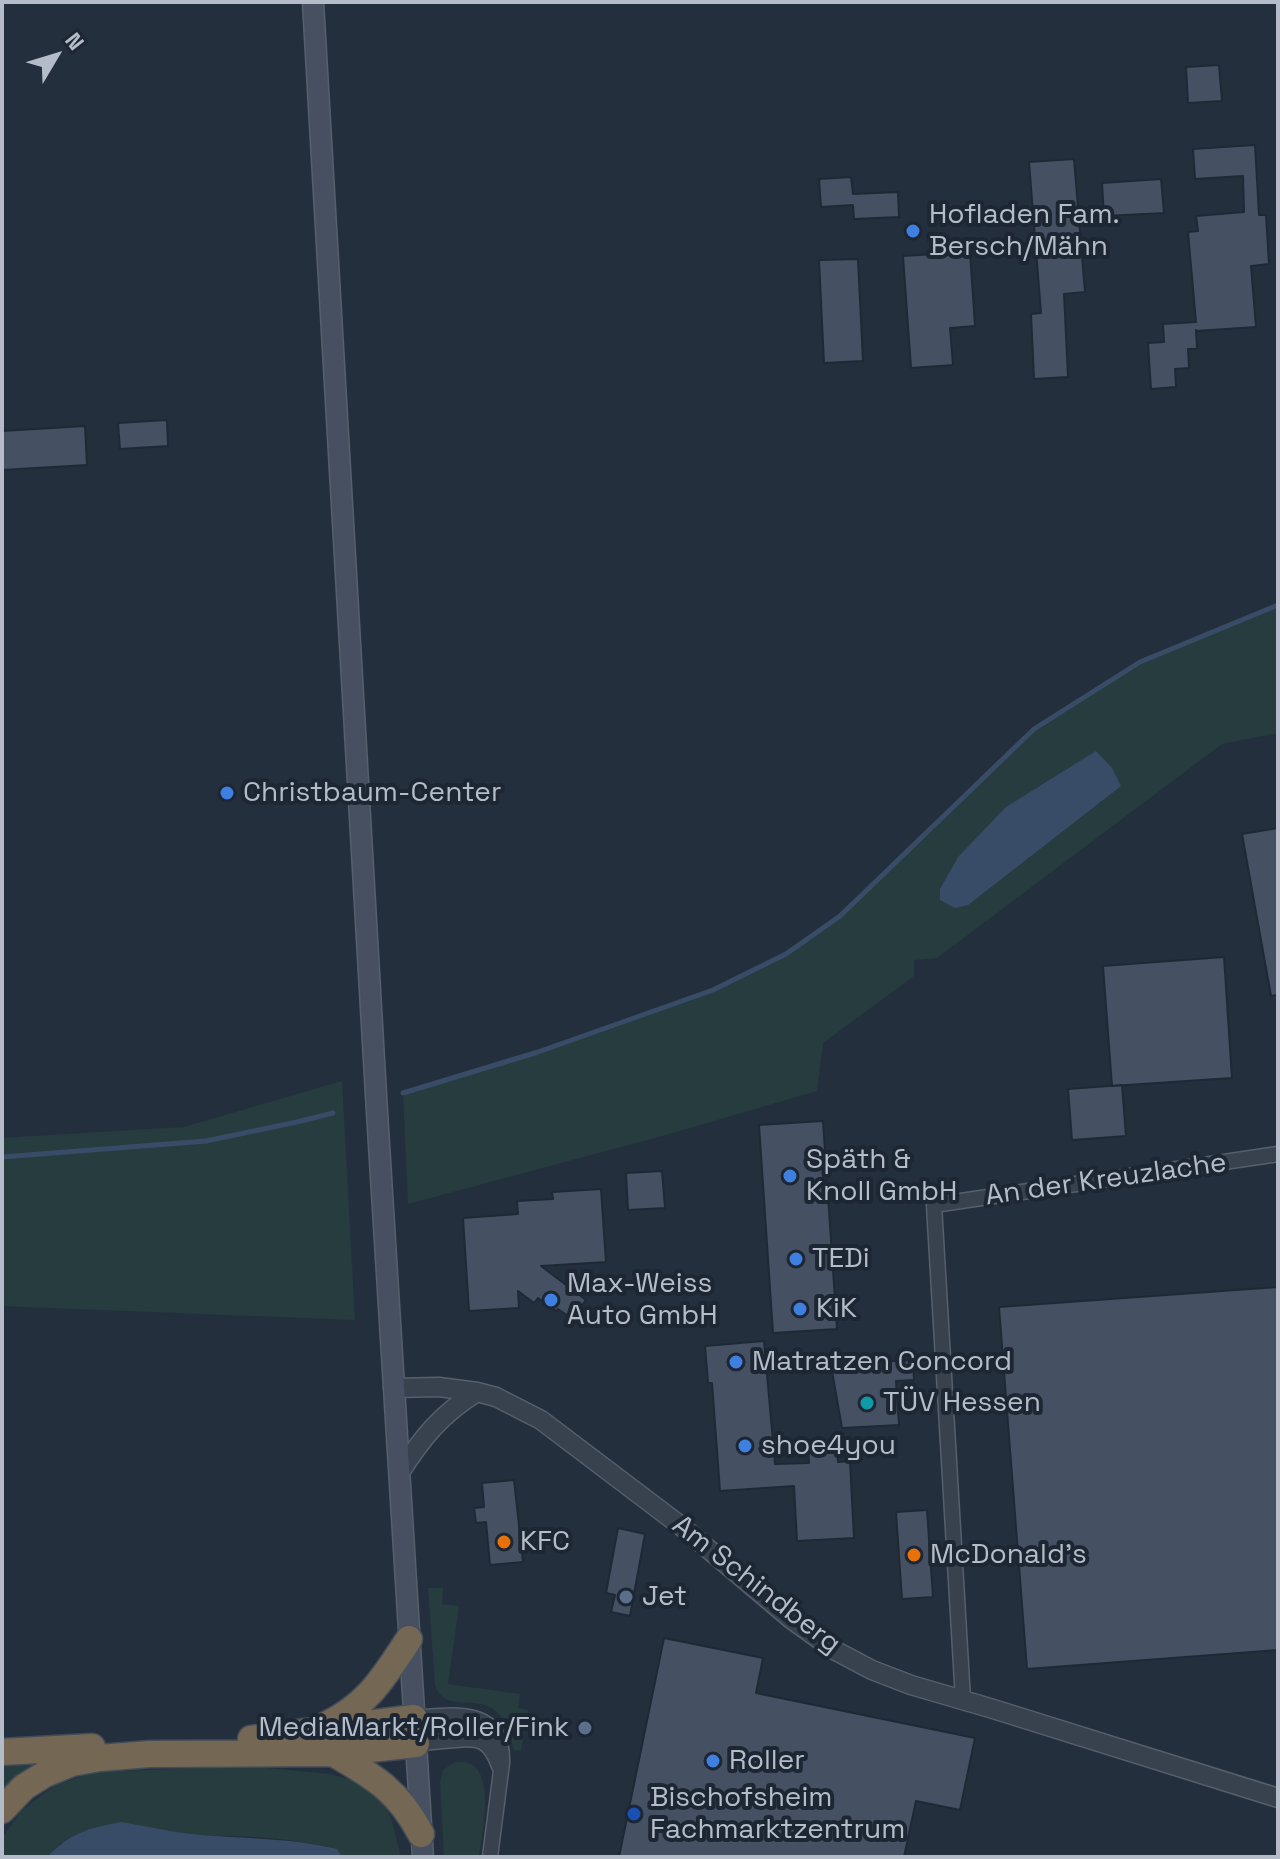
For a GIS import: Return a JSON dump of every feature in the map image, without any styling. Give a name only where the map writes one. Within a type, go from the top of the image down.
[{"type":"highway","points":[[311,1732],[362,1703],[409,1639]]},
{"type":"highway","points":[[2,1752],[251,1739],[311,1732],[415,1731]]},
{"type":"highway","points":[[2,1810],[24,1787],[72,1763],[150,1754],[333,1753],[415,1731]]},
{"type":"highway","points":[[333,1753],[398,1797],[412,1815],[422,1845]]},
{"type":"main road","points":[[313,2],[422,1845]]},
{"type":"street","name":"An der Kreuzlache","points":[[963,1700],[934,1205],[1278,1154]]},
{"type":"street","name":"Am Schindberg","points":[[393,1388],[439,1387],[477,1392],[496,1397],[541,1420],[661,1510],[791,1619],[834,1650],[872,1670],[1278,1798]]},
{"type":"street","points":[[399,1474],[434,1425],[477,1392]]},
{"type":"street","points":[[415,1731],[457,1715],[477,1718],[491,1727],[502,1756],[490,1857]]},
{"type":"street","points":[[415,1731],[479,1740],[492,1750],[501,1774]]},
{"type":"green space","points":[[1278,605],[1278,733],[1222,744],[937,958],[914,960],[914,976],[823,1043],[817,1091],[408,1204],[403,1093],[538,1052],[713,990],[786,954],[840,916],[1034,729],[1140,662]]},
{"type":"green space","points":[[342,1081],[355,1320],[2,1306],[2,1138],[184,1127]]},
{"type":"green space","points":[[428,1588],[443,1588],[442,1604],[459,1606],[448,1684],[520,1694],[518,1708],[528,1710],[521,1751],[514,1750],[505,1723],[492,1708],[455,1702],[440,1694],[435,1685]]},
{"type":"green space","points":[[73,1754],[2,1797],[2,1759]]},
{"type":"green space","points":[[455,1762],[468,1763],[477,1768],[482,1778],[485,1805],[479,1857],[444,1857],[440,1782],[443,1770]]},
{"type":"green space","points":[[246,1766],[330,1774],[362,1783],[380,1798],[391,1818],[401,1857],[342,1857],[337,1849],[303,1842],[199,1836],[61,1843],[47,1857],[2,1857],[2,1838],[20,1812],[55,1785],[95,1772]]},
{"type":"water","points":[[1096,751],[1112,768],[1121,786],[968,905],[955,908],[940,900],[940,889],[958,857],[1006,807]]},
{"type":"water","points":[[121,1822],[191,1834],[304,1843],[337,1849],[342,1857],[47,1857],[64,1842],[81,1833]]},
{"type":"building","points":[[1219,65],[1222,101],[1188,103],[1186,67]]},
{"type":"building","points":[[1255,145],[1259,215],[1266,215],[1269,264],[1251,266],[1256,327],[1196,331],[1197,349],[1188,349],[1189,368],[1175,369],[1176,387],[1151,389],[1148,343],[1164,342],[1163,324],[1196,322],[1188,232],[1198,231],[1196,216],[1244,212],[1243,176],[1195,179],[1193,149]]},
{"type":"building","points":[[1074,159],[1085,292],[1064,294],[1068,377],[1034,379],[1031,314],[1041,313],[1029,162]]},
{"type":"building","points":[[851,177],[853,194],[898,192],[899,217],[854,219],[853,205],[821,207],[819,179]]},
{"type":"building","points":[[1161,179],[1164,213],[1104,216],[1102,183]]},
{"type":"building","points":[[970,252],[975,326],[950,328],[953,365],[911,368],[903,256]]},
{"type":"building","points":[[858,259],[863,361],[824,363],[819,260]]},
{"type":"building","points":[[167,420],[168,446],[120,449],[118,423]]},
{"type":"building","points":[[85,426],[87,465],[2,470],[2,431]]},
{"type":"building","points":[[1278,828],[1278,995],[1271,996],[1242,834]]},
{"type":"building","points":[[1224,957],[1232,1078],[1112,1086],[1103,966]]},
{"type":"building","points":[[1122,1085],[1126,1136],[1072,1140],[1068,1089]]},
{"type":"building","points":[[823,1121],[837,1329],[773,1333],[759,1125]]},
{"type":"building","points":[[662,1171],[665,1208],[628,1210],[626,1173]]},
{"type":"building","points":[[601,1189],[606,1262],[541,1266],[586,1300],[572,1319],[538,1298],[534,1303],[518,1291],[519,1308],[469,1311],[463,1218],[518,1214],[517,1201],[553,1199],[552,1192]]},
{"type":"building","points":[[1278,1287],[1278,1650],[1027,1669],[999,1307]]},
{"type":"building","points":[[764,1341],[775,1464],[809,1463],[808,1450],[837,1448],[838,1462],[850,1461],[854,1538],[797,1541],[794,1486],[720,1491],[712,1383],[708,1383],[705,1346]]},
{"type":"building","name":"TÜV Hessen","points":[[913,1360],[914,1380],[896,1381],[899,1425],[842,1428],[832,1371],[838,1371],[837,1364]]},
{"type":"building","name":"KFC","points":[[514,1480],[523,1562],[490,1565],[486,1522],[476,1523],[474,1508],[484,1507],[482,1483]]},
{"type":"building","name":"McDonald's","points":[[927,1510],[933,1597],[902,1599],[896,1512]]},
{"type":"building","points":[[618,1528],[645,1534],[630,1616],[611,1612],[615,1595],[606,1593]]},
{"type":"building","points":[[664,1638],[763,1658],[756,1693],[975,1738],[960,1810],[916,1801],[904,1857],[619,1857]]},
{"type":"waterway","points":[[403,1093],[538,1052],[713,990],[786,954],[840,916],[1034,729],[1140,662],[1278,605]]},
{"type":"waterway","points":[[2,1157],[206,1141],[333,1113]]},
{"type":"place","name":"Hofladen Fam. Bersch/Mähn","points":[[913,231]]},
{"type":"place","name":"Christbaum-Center","points":[[227,793]]},
{"type":"place","name":"Späth & Knoll GmbH","points":[[790,1176]]},
{"type":"place","name":"TEDi","points":[[796,1259]]},
{"type":"place","name":"Max-Weiss Auto GmbH","points":[[551,1300]]},
{"type":"place","name":"KiK","points":[[800,1309]]},
{"type":"place","name":"Matratzen Concord","points":[[736,1362]]},
{"type":"place","name":"TÜV Hessen","points":[[867,1403]]},
{"type":"place","name":"shoe4you","points":[[745,1446]]},
{"type":"place","name":"KFC","points":[[504,1542]]},
{"type":"place","name":"McDonald's","points":[[914,1555]]},
{"type":"place","name":"Jet","points":[[626,1597]]},
{"type":"place","name":"MediaMarkt/Roller/Fink","points":[[585,1728]]},
{"type":"place","name":"Roller","points":[[713,1761]]},
{"type":"place","name":"Bischofsheim Fachmarktzentrum","points":[[634,1814]]}]
